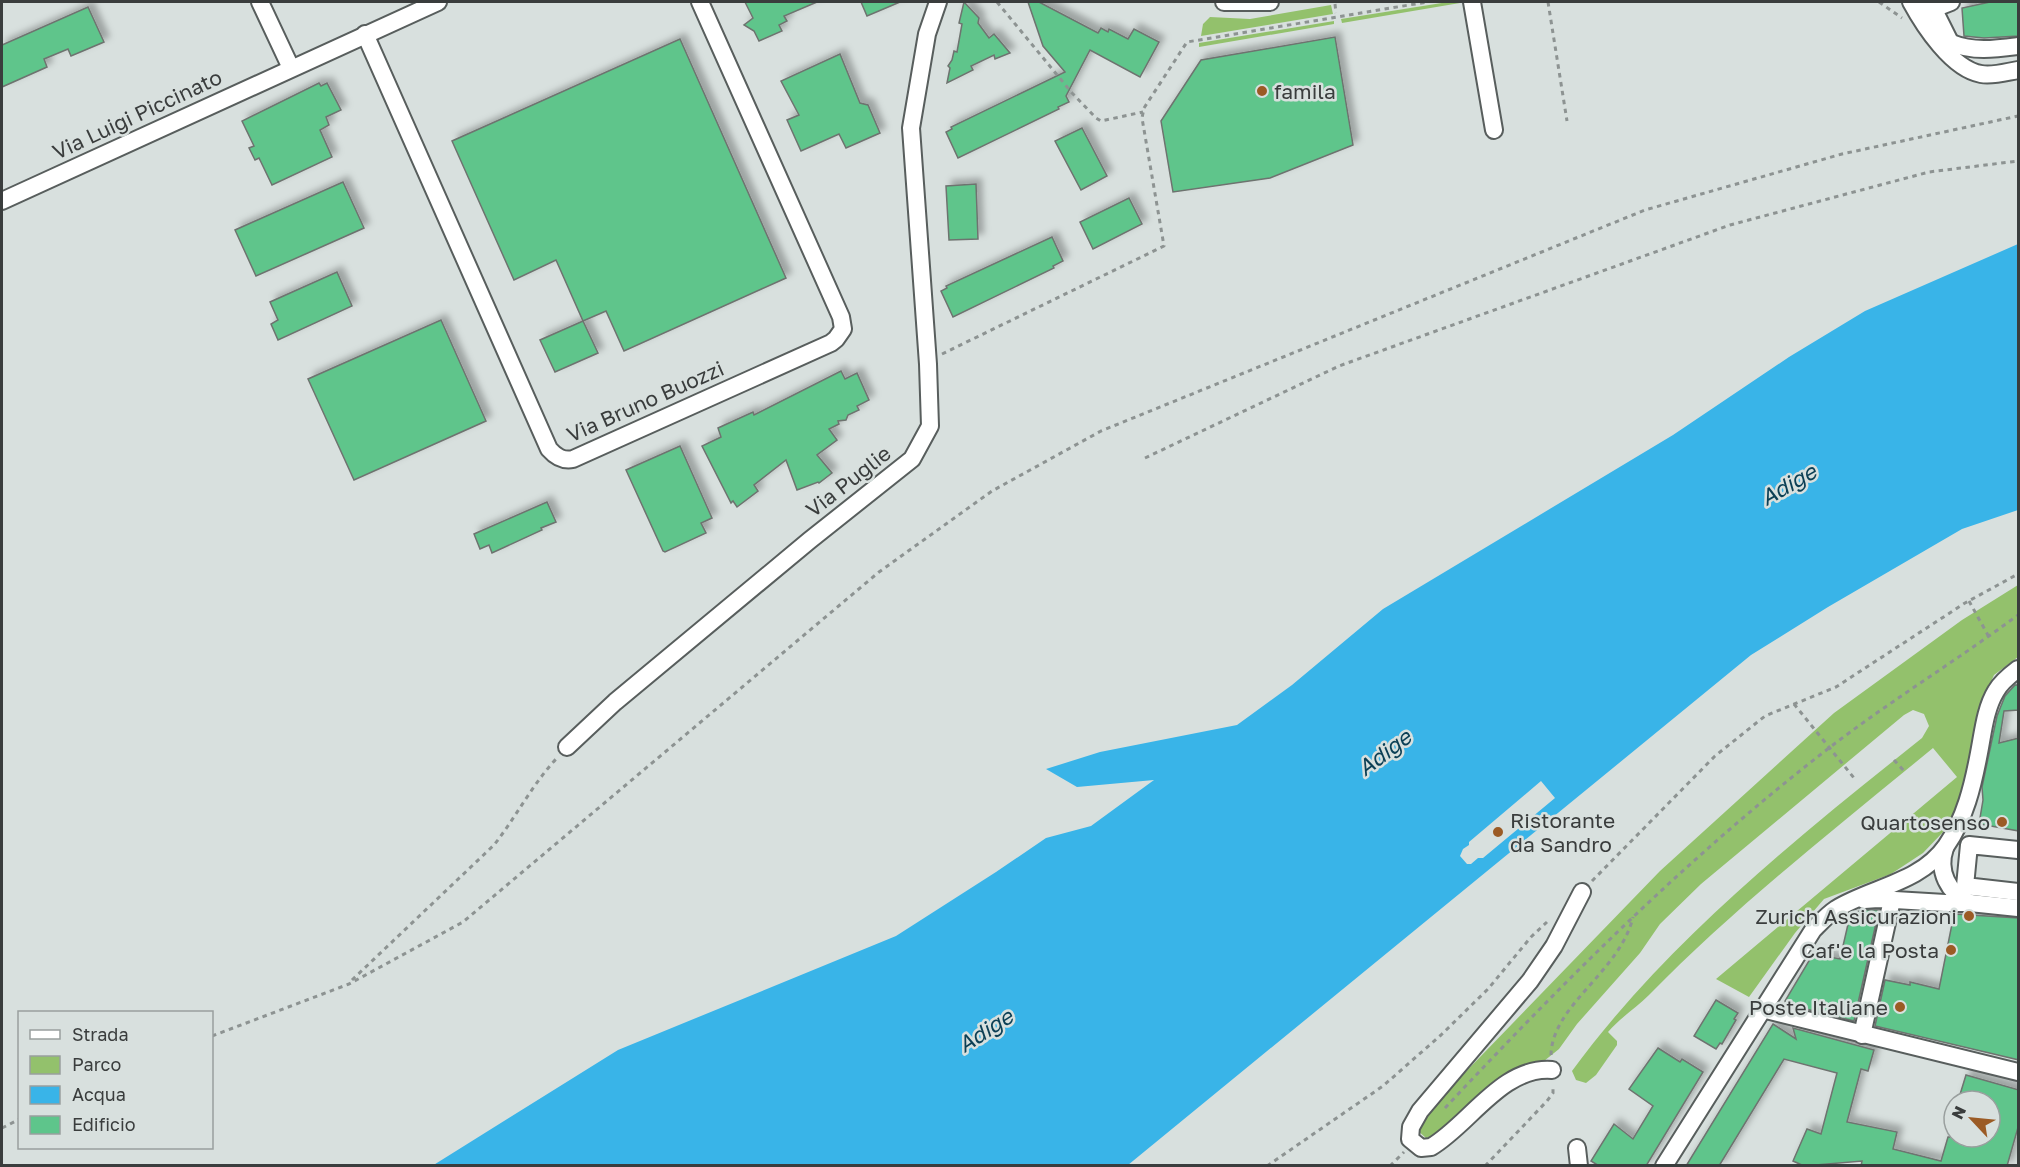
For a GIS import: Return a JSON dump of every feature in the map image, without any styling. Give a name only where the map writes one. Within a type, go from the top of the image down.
[{"type":"street","points":[[260,2],[291,68]]},
{"type":"street","name":"Via Luigi Piccinato","points":[[2,201],[438,2]]},
{"type":"street","name":"Via Bruno Buozzi","points":[[365,34],[549,449],[558,457],[568,460],[831,343],[843,329],[841,317],[700,2]]},
{"type":"street","name":"Via Puglie","points":[[567,747],[615,702],[810,540],[912,459],[930,426],[928,364],[910,128],[927,34],[938,2]]},
{"type":"street","points":[[1224,2],[1269,2]]},
{"type":"street","points":[[1472,2],[1494,130]]},
{"type":"street","points":[[1911,2],[1942,47],[1971,70],[1983,74],[2019,70]]},
{"type":"street","points":[[1917,2],[1928,11],[1932,5],[1951,2]]},
{"type":"street","points":[[1932,5],[1957,60]]},
{"type":"street","points":[[1951,43],[1966,48],[1982,49],[2019,46]]},
{"type":"street","points":[[1970,903],[1960,898],[1946,880],[1941,862],[1968,798],[1994,693],[2019,669]]},
{"type":"street","points":[[1954,832],[2019,841]]},
{"type":"street","points":[[2019,850],[1969,845],[1965,886],[2019,892]]},
{"type":"street","points":[[1667,1162],[1813,930],[1823,919],[1845,904],[1908,877],[1929,863],[1945,848]]},
{"type":"street","points":[[1912,901],[1929,863]]},
{"type":"street","points":[[1552,1070],[1532,1072],[1507,1084],[1431,1147],[1421,1148],[1410,1139],[1411,1127],[1420,1111],[1530,981],[1554,946],[1582,892]]},
{"type":"street","points":[[1845,904],[1864,900],[1892,900],[1970,903],[2019,908]]},
{"type":"street","points":[[1862,1035],[1892,900]]},
{"type":"street","points":[[1762,1009],[2019,1072]]},
{"type":"street","points":[[1577,1148],[1579,1166]]},
{"type":"path","points":[[997,2],[1072,93],[1096,118],[1101,121],[1143,112]]},
{"type":"path","points":[[938,344],[939,356],[1164,246],[1142,118],[1143,112],[1187,42],[1427,2]]},
{"type":"path","points":[[1548,2],[1567,121]]},
{"type":"path","points":[[1880,2],[1898,17]]},
{"type":"path","points":[[1335,4],[1336,13]]},
{"type":"path","points":[[213,1036],[349,984],[463,922],[879,572],[992,491],[1101,431],[1645,210],[1842,154],[2019,116]]},
{"type":"path","points":[[1145,458],[1339,366],[1730,225],[1929,172],[2019,161]]},
{"type":"path","points":[[1836,687],[1970,600],[2019,574]]},
{"type":"path","points":[[1970,600],[1989,637]]},
{"type":"path","points":[[1444,1110],[1633,915],[1715,841],[1830,747],[2019,615]]},
{"type":"path","points":[[1794,704],[1854,778]]},
{"type":"path","points":[[349,984],[495,846],[543,773],[567,747]]},
{"type":"path","points":[[1894,760],[1905,772]]},
{"type":"path","points":[[1485,1166],[1551,1097],[1553,1090],[1552,1043],[1558,1028],[1570,1009],[1617,955],[1629,933],[1633,915]]},
{"type":"path","points":[[2,1128],[18,1120]]},
{"type":"path","points":[[1390,1166],[1407,1149]]},
{"type":"green space","points":[[1448,2],[1460,3],[1342,23],[1341,19]]},
{"type":"green space","points":[[1331,5],[1333,14],[1201,36],[1203,24],[1210,17],[1250,19]]},
{"type":"green space","points":[[1334,21],[1334,24],[1199,47],[1199,43]]},
{"type":"green space","points":[[2018,585],[2018,657],[1994,675],[1979,707],[1967,770],[1956,808],[1945,830],[1923,853],[1891,874],[1824,899],[1795,933],[1749,997],[1716,979],[1957,777],[1933,748],[1788,868],[1682,962],[1608,1032],[1617,1041],[1617,1045],[1596,1075],[1586,1083],[1576,1080],[1572,1071],[1609,1023],[1692,934],[1782,853],[1922,738],[1929,726],[1924,714],[1913,710],[1904,715],[1701,884],[1660,924],[1640,953],[1577,1024],[1559,1049],[1544,1061],[1515,1072],[1454,1122],[1433,1136],[1426,1138],[1416,1129],[1422,1117],[1660,871],[1834,713],[1962,620]]},
{"type":"water","name":"Adige","points":[[2018,244],[2018,510],[1962,529],[1751,655],[1128,1165],[432,1166],[618,1050],[896,936],[1046,838],[1091,826],[1154,780],[1077,787],[1046,769],[1100,752],[1237,725],[1292,685],[1383,609],[1673,435],[1789,357],[1865,311]]},
{"type":"pier","name":"Ristorante da Sandro","points":[[1541,781],[1555,798],[1483,858],[1467,864],[1460,856],[1469,842]]},
{"type":"building","points":[[745,2],[817,2],[784,16],[787,21],[779,25],[782,31],[759,41],[754,31],[744,25],[753,18]]},
{"type":"building","points":[[861,2],[900,2],[867,16]]},
{"type":"building","points":[[964,2],[979,18],[978,23],[989,38],[994,34],[1010,53],[995,59],[994,55],[971,66],[973,70],[947,83],[950,68],[948,66],[954,51],[957,52],[962,24],[959,23]]},
{"type":"building","points":[[1028,2],[1039,2],[1098,33],[1101,28],[1108,32],[1109,29],[1128,39],[1134,29],[1159,42],[1140,77],[1090,50],[1066,96],[1069,102],[958,158],[946,132],[952,129],[951,127],[1065,72],[1043,46]]},
{"type":"building","points":[[1990,2],[2019,2],[2019,36],[1984,38],[1964,36],[1962,8]]},
{"type":"building","points":[[88,7],[104,42],[71,56],[68,49],[44,59],[47,67],[2,87],[2,45]]},
{"type":"building","name":"famila","points":[[1335,37],[1353,145],[1270,178],[1173,192],[1161,121],[1201,60]]},
{"type":"building","points":[[680,39],[786,278],[624,351],[606,311],[583,321],[556,260],[514,280],[452,141]]},
{"type":"building","points":[[840,54],[860,103],[868,105],[880,133],[846,148],[839,134],[801,151],[787,120],[799,115],[781,81]]},
{"type":"building","points":[[319,83],[321,86],[327,83],[341,110],[326,117],[329,125],[320,130],[332,157],[272,185],[259,158],[255,160],[249,148],[254,146],[242,121]]},
{"type":"building","points":[[1082,128],[1107,176],[1081,190],[1055,141]]},
{"type":"building","points":[[343,182],[364,228],[256,276],[235,230]]},
{"type":"building","points":[[976,184],[978,239],[949,240],[946,186]]},
{"type":"building","points":[[1129,198],[1142,224],[1093,249],[1080,222]]},
{"type":"building","points":[[1052,237],[1063,261],[1053,266],[1054,268],[953,317],[941,291],[947,288],[946,286]]},
{"type":"building","points":[[337,272],[352,306],[278,340],[271,324],[278,320],[270,302]]},
{"type":"building","points":[[441,320],[486,421],[354,480],[308,379]]},
{"type":"building","points":[[583,321],[598,353],[555,372],[540,340]]},
{"type":"building","points":[[841,371],[845,379],[857,373],[869,400],[857,406],[859,410],[848,415],[846,420],[838,421],[839,424],[829,429],[837,440],[817,455],[832,473],[819,483],[797,490],[786,460],[754,485],[758,491],[737,507],[733,501],[731,503],[702,446],[721,437],[718,428],[753,412],[754,415]]},
{"type":"building","points":[[680,446],[712,518],[701,523],[706,533],[665,552],[626,470]]},
{"type":"building","points":[[547,502],[556,522],[492,553],[489,545],[480,549],[474,534]]},
{"type":"building","points":[[2015,685],[2019,685],[2019,710],[2004,711],[1999,743],[2019,738],[2019,831],[1979,824],[1983,800],[1982,787],[1997,716],[2005,696]]},
{"type":"building","points":[[1862,910],[1879,910],[1854,1021],[1786,1004],[1785,1001],[1813,954],[1840,959],[1849,920],[1853,921],[1855,913]]},
{"type":"building","points":[[1954,914],[2019,918],[2019,1060],[1875,1026],[1885,980],[1910,985],[1910,982],[1939,989]]},
{"type":"building","points":[[1716,1000],[1738,1013],[1722,1044],[1720,1043],[1716,1049],[1694,1036]]},
{"type":"building","points":[[1773,1024],[1796,1039],[1793,1028],[1874,1050],[1868,1071],[1861,1069],[1847,1122],[1897,1132],[1893,1149],[1941,1161],[1944,1149],[2002,1149],[2002,1089],[1962,1089],[1966,1075],[2019,1090],[2019,1124],[2007,1166],[1861,1166],[1862,1161],[1804,1166],[1793,1161],[1807,1129],[1821,1134],[1837,1073],[1784,1059],[1719,1166],[1686,1166]]},
{"type":"building","points":[[1658,1048],[1680,1062],[1682,1059],[1703,1072],[1646,1166],[1599,1166],[1591,1161],[1614,1124],[1633,1139],[1653,1106],[1629,1089]]},
{"type":"place","name":"famila","points":[[1262,91]]},
{"type":"place","name":"Quartosenso","points":[[2002,822]]},
{"type":"place","name":"Ristorante da Sandro","points":[[1498,832]]},
{"type":"place","name":"Zurich Assicurazioni","points":[[1969,916]]},
{"type":"place","name":"Caf'e la Posta","points":[[1951,950]]},
{"type":"place","name":"Poste Italiane","points":[[1900,1007]]}]
